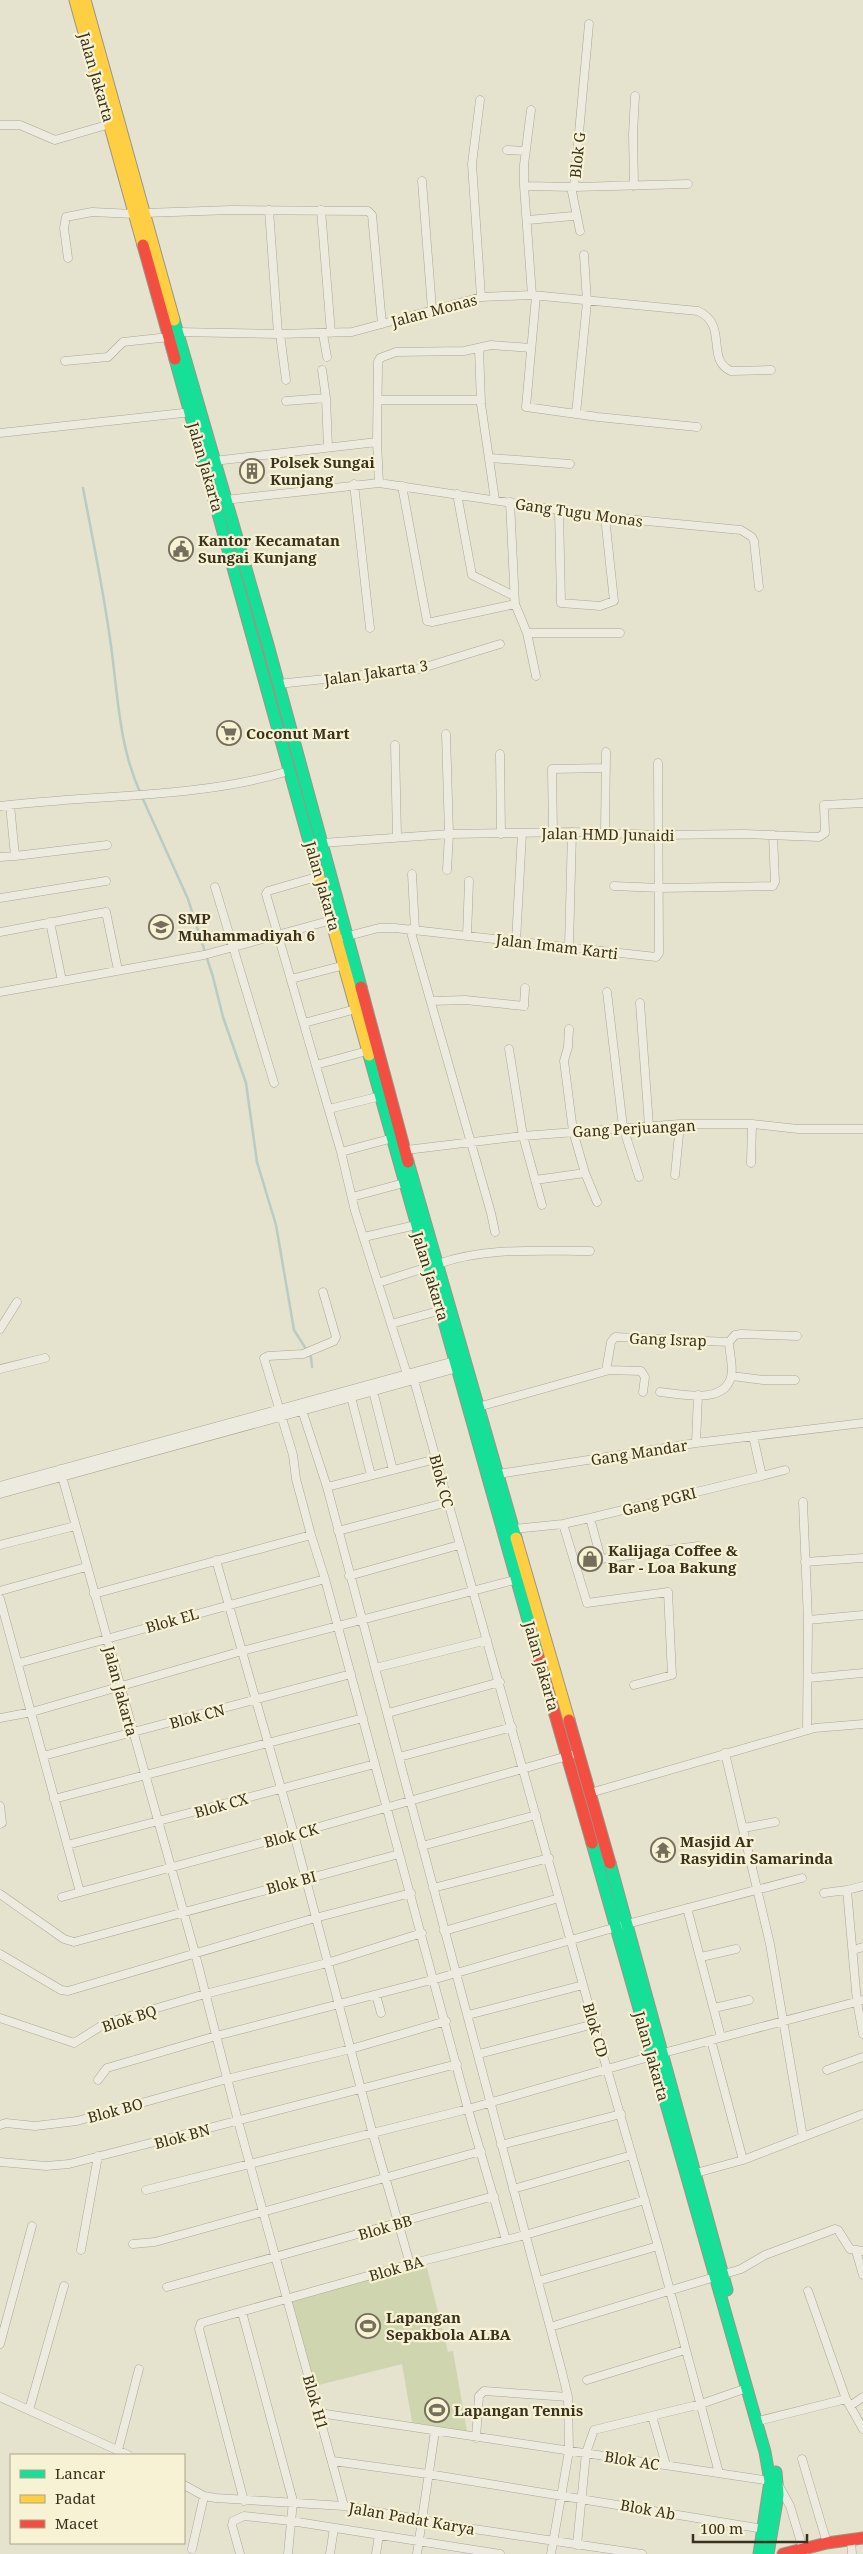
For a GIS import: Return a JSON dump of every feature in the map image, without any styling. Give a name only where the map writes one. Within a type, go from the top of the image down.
[{"type":"main road","name":"Jalan Jakarta","points":[[75,0],[114,126],[230,535],[289,771],[332,920],[343,938],[345,966],[404,1183],[416,1225],[433,1266],[573,1754],[719,2275],[773,2456],[773,2528],[768,2554]]},
{"type":"main road","name":"Jalan Jakarta","points":[[85,0],[114,126]]},
{"type":"main road","name":"Jalan Jakarta","points":[[195,411],[214,461],[225,500],[230,535],[278,684],[322,843],[343,938],[406,1150],[442,1310],[478,1407],[514,1529],[522,1578]]},
{"type":"main road","name":"Jalan Jakarta","points":[[573,1754],[590,1793],[621,1925]]},
{"type":"main road","name":"Jalan Jakarta","points":[[657,2054],[696,2173],[747,2388],[774,2482],[759,2554]]},
{"type":"main road","points":[[783,2554],[804,2552],[827,2543],[863,2538]]},
{"type":"street","name":"Blok G","points":[[524,186],[572,187],[589,24]]},
{"type":"street","points":[[634,186],[633,134],[635,96]]},
{"type":"street","points":[[480,100],[472,164],[482,297]]},
{"type":"street","points":[[531,110],[524,186],[534,296],[526,407],[697,427]]},
{"type":"street","points":[[0,125],[20,125],[55,140],[114,126]]},
{"type":"street","points":[[507,150],[526,151]]},
{"type":"street","points":[[422,181],[432,309]]},
{"type":"street","points":[[580,231],[572,187],[688,184]]},
{"type":"street","points":[[269,210],[279,334],[286,380]]},
{"type":"street","points":[[321,210],[327,333],[326,357]]},
{"type":"street","points":[[68,258],[64,228],[66,217],[92,212],[368,211],[372,215],[382,324]]},
{"type":"street","points":[[528,220],[573,216]]},
{"type":"street","points":[[576,414],[587,302],[584,255]]},
{"type":"street","name":"Jalan Monas","points":[[65,361],[108,357],[123,342],[173,334],[327,333],[360,330],[482,297],[534,296],[698,311],[711,319],[714,325],[721,365],[731,371],[771,370]]},
{"type":"street","points":[[379,482],[377,442],[378,362],[380,358],[390,353],[464,351],[491,345],[531,348]]},
{"type":"street","points":[[478,348],[481,400],[495,500]]},
{"type":"street","points":[[322,370],[326,398],[328,447]]},
{"type":"street","points":[[286,401],[326,398]]},
{"type":"street","points":[[378,400],[481,400]]},
{"type":"street","points":[[0,433],[195,411]]},
{"type":"street","points":[[214,461],[377,442]]},
{"type":"street","points":[[490,458],[570,464]]},
{"type":"street","name":"Gang Tugu Monas","points":[[225,500],[379,482],[605,517],[741,530],[752,537],[754,541],[759,587]]},
{"type":"street","points":[[354,484],[370,628]]},
{"type":"street","points":[[402,486],[426,619],[432,622],[515,600]]},
{"type":"street","points":[[457,494],[472,575],[515,600]]},
{"type":"street","points":[[510,502],[515,600],[527,633],[536,676]]},
{"type":"street","points":[[559,510],[561,603],[600,606],[614,601],[605,517]]},
{"type":"street","points":[[527,633],[620,633]]},
{"type":"street","name":"Jalan Jakarta 3","points":[[278,684],[419,669],[500,644]]},
{"type":"street","points":[[446,734],[449,834],[447,870]]},
{"type":"street","points":[[395,745],[397,837]]},
{"type":"street","points":[[605,834],[606,752]]},
{"type":"street","points":[[500,754],[501,834]]},
{"type":"street","name":"Jalan Imam Karti","points":[[343,938],[379,928],[413,930],[656,957],[659,954],[660,888],[658,763]]},
{"type":"street","points":[[553,833],[552,769],[606,768]]},
{"type":"street","points":[[0,806],[138,796],[255,781],[289,771]]},
{"type":"street","name":"Jalan HMD Junaidi","points":[[322,843],[449,834],[572,832],[659,836],[823,836],[825,833],[824,805],[863,802]]},
{"type":"street","points":[[10,805],[15,856]]},
{"type":"street","points":[[569,946],[572,832]]},
{"type":"street","points":[[516,941],[522,833]]},
{"type":"street","points":[[614,886],[660,888],[773,886],[776,882],[773,835]]},
{"type":"street","points":[[0,857],[107,845]]},
{"type":"street","points":[[412,874],[413,930],[491,1213],[494,1232]]},
{"type":"street","name":"Blok CC","points":[[320,876],[266,893],[341,1152],[356,1212],[391,1324],[412,1376],[472,1590]]},
{"type":"street","points":[[0,898],[106,881]]},
{"type":"street","points":[[466,936],[469,881]]},
{"type":"street","points":[[214,887],[234,947],[274,1083]]},
{"type":"street","points":[[0,932],[106,912],[118,970]]},
{"type":"street","points":[[0,992],[208,954],[332,920]]},
{"type":"street","points":[[50,922],[62,981]]},
{"type":"street","points":[[291,979],[345,966]]},
{"type":"street","points":[[432,1001],[465,1000],[524,1006],[525,988]]},
{"type":"street","points":[[607,992],[623,1127],[639,1177]]},
{"type":"street","points":[[640,1003],[649,1126]]},
{"type":"street","points":[[304,1023],[356,1009]]},
{"type":"street","points":[[569,1029],[568,1047],[564,1061],[574,1131],[585,1173],[597,1202]]},
{"type":"street","points":[[509,1050],[522,1136],[542,1205]]},
{"type":"street","points":[[316,1065],[367,1052]]},
{"type":"street","points":[[329,1110],[381,1096]]},
{"type":"street","points":[[675,1175],[680,1124]]},
{"type":"street","name":"Gang Perjuangan","points":[[406,1150],[574,1131],[680,1124],[752,1124],[798,1129],[863,1129]]},
{"type":"street","points":[[751,1164],[752,1124]]},
{"type":"street","points":[[341,1152],[393,1138]]},
{"type":"street","points":[[534,1180],[585,1173]]},
{"type":"street","points":[[352,1197],[404,1183]]},
{"type":"street","points":[[364,1237],[416,1225]]},
{"type":"street","points":[[378,1283],[433,1266],[503,1252],[590,1251]]},
{"type":"street","points":[[323,1292],[336,1337],[332,1343],[311,1350],[264,1358],[327,1486],[358,1622],[375,1668],[388,1713],[399,1757],[406,1801],[422,1846],[444,1931],[452,1974],[468,2015],[479,2054],[488,2103],[513,2189],[523,2236],[538,2280],[560,2362],[568,2397],[571,2451],[560,2495],[554,2546]]},
{"type":"street","points":[[0,1329],[16,1302]]},
{"type":"street","points":[[391,1324],[442,1310]]},
{"type":"street","name":"Gang Israp","points":[[607,1370],[611,1342],[615,1337],[728,1342],[735,1335],[741,1334],[798,1336]]},
{"type":"street","points":[[660,1392],[698,1395],[720,1392],[727,1386],[732,1376],[728,1342]]},
{"type":"street","points":[[0,1369],[45,1358]]},
{"type":"street","points":[[0,1494],[62,1473],[461,1363]]},
{"type":"street","points":[[478,1407],[601,1374],[607,1370],[641,1371],[645,1377],[643,1392]]},
{"type":"street","points":[[291,1410],[351,1398],[412,1376]]},
{"type":"street","points":[[732,1376],[762,1380],[795,1380]]},
{"type":"street","points":[[373,1391],[393,1470]]},
{"type":"street","points":[[696,1444],[698,1395]]},
{"type":"street","points":[[351,1398],[371,1474]]},
{"type":"street","points":[[291,1410],[311,1535],[341,1626],[351,1674],[375,1764],[422,1933],[437,1979],[446,2021],[481,2151],[508,2239]]},
{"type":"street","name":"Gang Mandar","points":[[498,1474],[780,1432],[863,1422]]},
{"type":"street","points":[[753,1436],[762,1476]]},
{"type":"street","points":[[327,1486],[436,1459]]},
{"type":"street","name":"Gang PGRI","points":[[514,1529],[563,1524],[785,1470]]},
{"type":"street","points":[[0,1486],[62,1473]]},
{"type":"street","name":"Jalan Jakarta","points":[[62,1473],[86,1567],[184,1912],[238,2121]]},
{"type":"street","points":[[338,1532],[448,1502]]},
{"type":"street","points":[[803,1502],[808,1620],[809,1678],[807,1730]]},
{"type":"street","points":[[590,1518],[601,1559],[698,1546]]},
{"type":"street","points":[[563,1524],[587,1603],[668,1592],[672,1675],[634,1685]]},
{"type":"street","points":[[0,1545],[75,1526]]},
{"type":"street","points":[[94,1594],[311,1535]]},
{"type":"street","points":[[349,1576],[459,1545]]},
{"type":"street","points":[[805,1562],[863,1558]]},
{"type":"street","points":[[216,1560],[294,1834],[315,1918],[341,2005],[372,2131],[410,2264]]},
{"type":"street","points":[[0,1591],[86,1567]]},
{"type":"street","points":[[0,1718],[32,1712],[242,1651],[522,1578]]},
{"type":"street","name":"Blok EL","points":[[19,1663],[230,1604],[325,1580]]},
{"type":"street","name":"Blok CD","points":[[472,1590],[500,1682],[570,1940],[658,2246],[719,2473]]},
{"type":"street","points":[[0,1598],[80,1892]]},
{"type":"street","points":[[808,1620],[863,1615]]},
{"type":"street","points":[[375,1668],[488,1640]]},
{"type":"street","points":[[809,1678],[863,1672]]},
{"type":"street","name":"Blok CN","points":[[44,1756],[351,1674]]},
{"type":"street","points":[[388,1713],[500,1682]]},
{"type":"street","points":[[54,1799],[363,1718]]},
{"type":"street","points":[[590,1793],[807,1730],[863,1724]]},
{"type":"street","points":[[399,1757],[512,1727]]},
{"type":"street","points":[[724,1753],[759,1890],[803,2137]]},
{"type":"street","points":[[406,1801],[573,1754]]},
{"type":"street","name":"Blok CX","points":[[67,1845],[375,1764]]},
{"type":"street","name":"Blok CK","points":[[62,1897],[294,1834],[406,1801]]},
{"type":"street","points":[[0,1806],[2,1823],[0,1824]]},
{"type":"street","points":[[422,1846],[536,1815]]},
{"type":"street","points":[[744,1828],[775,1822]]},
{"type":"street","name":"Blok BI","points":[[0,1894],[70,1942],[400,1854]]},
{"type":"street","points":[[433,1888],[549,1858]]},
{"type":"street","points":[[98,2080],[107,2068],[216,2036],[376,1996],[621,1925],[802,1878]]},
{"type":"street","points":[[824,1893],[863,1886]]},
{"type":"street","points":[[847,1890],[863,2034]]},
{"type":"street","points":[[0,1954],[61,1990],[68,1991],[315,1918],[411,1893]]},
{"type":"street","points":[[444,1931],[559,1898]]},
{"type":"street","points":[[687,1908],[722,2037]]},
{"type":"street","points":[[205,1994],[328,1963],[422,1933]]},
{"type":"street","points":[[853,1950],[863,1947]]},
{"type":"street","points":[[701,1957],[736,1949]]},
{"type":"street","points":[[468,2015],[583,1985]]},
{"type":"street","name":"Blok BQ","points":[[0,2018],[64,2042],[74,2043],[106,2023],[205,1994]]},
{"type":"street","points":[[376,1996],[381,2013]]},
{"type":"street","points":[[714,2008],[749,2000]]},
{"type":"street","points":[[146,2190],[251,2165],[372,2131],[470,2108],[657,2054],[860,2001]]},
{"type":"street","name":"Blok BO","points":[[0,2125],[6,2123],[34,2126],[56,2125],[228,2079],[351,2049],[446,2021]]},
{"type":"street","points":[[479,2054],[594,2024]]},
{"type":"street","points":[[711,2040],[743,2160]]},
{"type":"street","points":[[827,2070],[863,2057]]},
{"type":"street","name":"Blok BN","points":[[0,2162],[46,2166],[69,2164],[457,2064]]},
{"type":"street","points":[[501,2145],[621,2114]]},
{"type":"street","points":[[696,2173],[743,2160],[863,2114]]},
{"type":"street","name":"Blok H1","points":[[238,2121],[344,2506]]},
{"type":"street","points":[[134,2244],[155,2242],[481,2151]]},
{"type":"street","points":[[513,2189],[632,2155]]},
{"type":"street","points":[[81,2250],[98,2156]]},
{"type":"street","name":"Blok BB","points":[[166,2287],[494,2196]]},
{"type":"street","name":"Blok BA","points":[[244,2501],[199,2329],[201,2323],[410,2264],[523,2236],[645,2200]]},
{"type":"street","points":[[0,2344],[32,2226]]},
{"type":"street","points":[[550,2326],[747,2267],[765,2255],[835,2230],[838,2230],[850,2249],[859,2251],[863,2275]]},
{"type":"street","points":[[538,2280],[658,2246]]},
{"type":"street","points":[[29,2410],[64,2286]]},
{"type":"street","points":[[808,2292],[848,2402],[863,2429]]},
{"type":"street","points":[[242,2312],[292,2511],[288,2554]]},
{"type":"street","points":[[587,2380],[685,2350]]},
{"type":"street","points":[[118,2450],[139,2369]]},
{"type":"street","name":"Blok AC","points":[[747,2388],[701,2404],[598,2428],[593,2432],[584,2453],[774,2482]]},
{"type":"street","points":[[476,2438],[479,2396],[484,2392],[568,2397]]},
{"type":"street","points":[[0,2397],[126,2454]]},
{"type":"street","points":[[762,2420],[848,2402],[863,2397]]},
{"type":"street","points":[[319,2413],[584,2453],[574,2544]]},
{"type":"street","points":[[652,2416],[666,2465]]},
{"type":"street","points":[[417,2554],[435,2431]]},
{"type":"street","points":[[802,2459],[827,2543]]},
{"type":"street","name":"Blok Ab","points":[[333,2461],[428,2474],[764,2529]]},
{"type":"street","points":[[774,2482],[790,2506],[804,2552]]},
{"type":"street","name":"Jalan Padat Karya","points":[[185,2486],[204,2496],[244,2501],[292,2511],[344,2506],[422,2518],[554,2546],[574,2544],[642,2554]]},
{"type":"street","points":[[192,2549],[204,2496]]},
{"type":"street","points":[[240,2554],[232,2525],[233,2521],[244,2516],[292,2511],[334,2528],[379,2535],[420,2535],[462,2551],[500,2554]]},
{"type":"street","points":[[330,2554],[334,2528]]},
{"type":"street","points":[[376,2554],[379,2535]]},
{"type":"street","points":[[851,2540],[852,2554]]},
{"type":"green space","name":"Lapangan Sepakbola ALBA","points":[[425,2260],[448,2352],[453,2351],[468,2437],[413,2427],[402,2364],[311,2387],[287,2299]]},
{"type":"waterway","points":[[83,488],[105,606],[123,739],[140,792]]},
{"type":"waterway","points":[[142,797],[188,899],[213,977],[223,1017],[246,1083],[257,1162],[276,1225],[294,1330],[311,1357],[312,1367]]},
{"type":"traffic: fast","points":[[174,320],[268,645],[361,987]]},
{"type":"traffic: fast","points":[[175,359],[317,870]]},
{"type":"traffic: fast","points":[[369,1055],[537,1652]]},
{"type":"traffic: fast","points":[[408,1162],[516,1538]]},
{"type":"traffic: fast","points":[[592,1843],[765,2452],[770,2481],[759,2554]]},
{"type":"traffic: fast","points":[[610,1863],[727,2290]]},
{"type":"traffic: fast","points":[[768,2554],[778,2495],[776,2472]]},
{"type":"traffic: slow","points":[[75,0],[143,245]]},
{"type":"traffic: slow","points":[[85,0],[174,320]]},
{"type":"traffic: slow","points":[[317,870],[369,1055]]},
{"type":"traffic: slow","points":[[516,1538],[569,1720]]},
{"type":"traffic: jam","points":[[143,245],[175,359]]},
{"type":"traffic: jam","points":[[361,987],[408,1162]]},
{"type":"traffic: jam","points":[[537,1652],[592,1843]]},
{"type":"traffic: jam","points":[[569,1720],[610,1863]]},
{"type":"traffic: jam","points":[[783,2554],[827,2543],[863,2538]]},
{"type":"place","name":"Polsek Sungai Kunjang","points":[[252,471]]},
{"type":"place","name":"Kantor Kecamatan Sungai Kunjang","points":[[181,549]]},
{"type":"place","name":"Coconut Mart","points":[[229,733]]},
{"type":"place","name":"SMP Muhammadiyah 6","points":[[161,927]]},
{"type":"place","name":"Kalijaga Coffee & Bar - Loa Bakung","points":[[590,1559]]},
{"type":"place","name":"Masjid Ar Rasyidin Samarinda","points":[[663,1850]]},
{"type":"place","name":"Lapangan Sepakbola ALBA","points":[[368,2326]]},
{"type":"place","name":"Lapangan Tennis","points":[[437,2410]]}]
